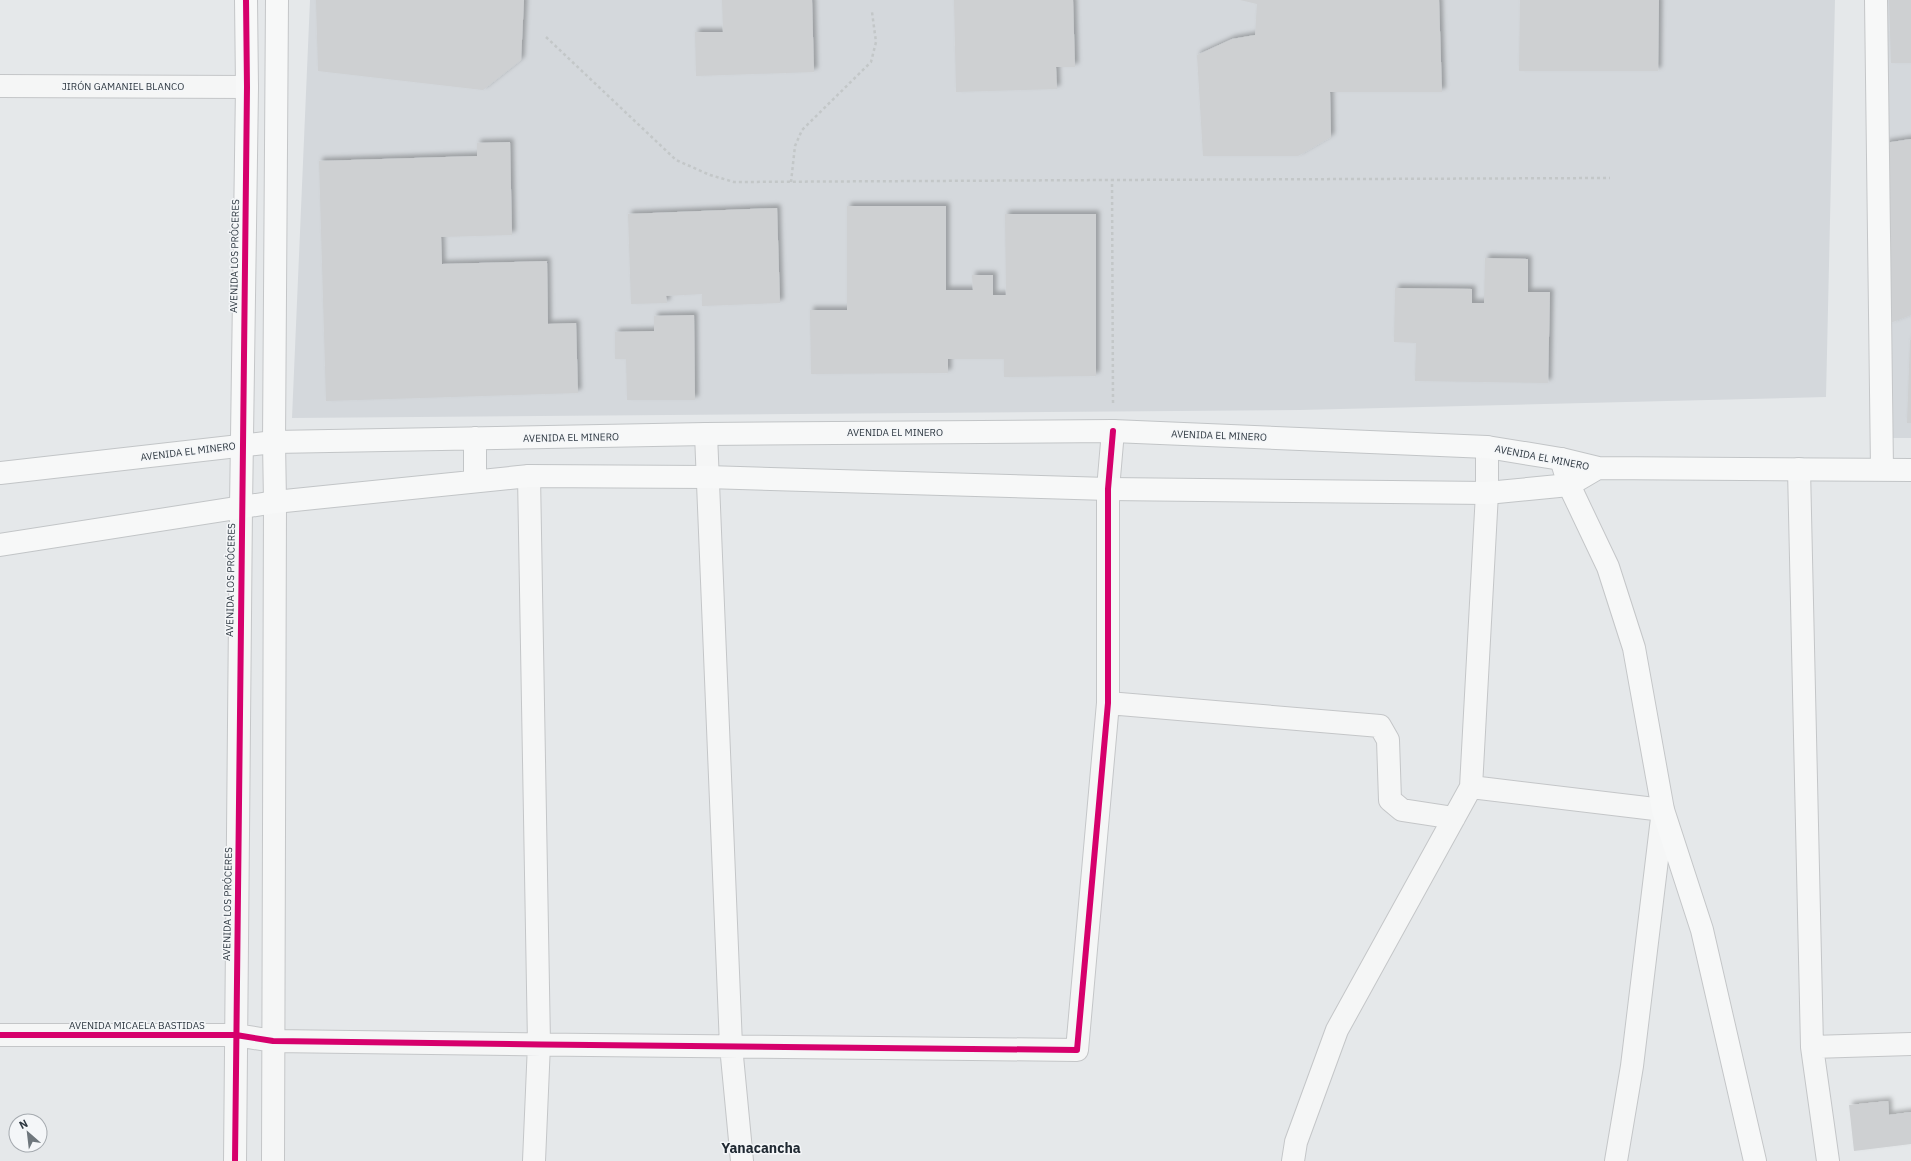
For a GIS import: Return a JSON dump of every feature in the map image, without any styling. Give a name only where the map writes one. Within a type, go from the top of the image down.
[{"type":"main road","name":"AVENIDA LOS PRÓCERES","points":[[241,507],[247,87],[246,0]]},
{"type":"main road","points":[[275,502],[274,442],[277,0]]},
{"type":"main road","points":[[1876,0],[1882,469]]},
{"type":"main road","name":"AVENIDA EL MINERO","points":[[0,473],[274,442],[706,434],[1113,431],[1487,447],[1561,459],[1598,468]]},
{"type":"main road","points":[[475,438],[476,481]]},
{"type":"main road","points":[[1561,459],[1569,485],[1608,567],[1634,648],[1663,810],[1702,930],[1754,1158]]},
{"type":"main road","points":[[1598,468],[1911,470]]},
{"type":"main road","name":"AVENIDA EL MINERO","points":[[0,545],[275,502],[529,476],[707,477],[1108,489],[1487,493],[1569,485],[1598,468]]},
{"type":"street","name":"JIRÓN GAMANIEL BLANCO","points":[[0,86],[247,87]]},
{"type":"street","points":[[1113,431],[1108,489],[1108,703],[1380,726],[1388,740],[1390,800],[1402,810],[1454,818]]},
{"type":"street","points":[[706,434],[731,1046],[742,1161]]},
{"type":"street","points":[[1292,1161],[1296,1142],[1337,1030],[1471,787],[1487,493],[1487,447]]},
{"type":"street","points":[[1799,469],[1812,1047],[1828,1161]]},
{"type":"street","points":[[529,476],[539,1044],[534,1161]]},
{"type":"street","points":[[273,1161],[275,502]]},
{"type":"street","name":"AVENIDA LOS PRÓCERES","points":[[235,1161],[241,507]]},
{"type":"street","name":"AVENIDA MICAELA BASTIDAS","points":[[0,1035],[236,1035],[273,1041],[731,1046],[810,1049],[1077,1050],[1108,703]]},
{"type":"street","points":[[1471,787],[1663,810],[1632,1066],[1616,1161]]},
{"type":"street","points":[[1812,1047],[1911,1044]]},
{"type":"path","points":[[791,182],[794,146],[802,130],[871,62],[876,42],[872,12]]},
{"type":"path","points":[[546,37],[676,160],[710,175],[734,182],[1610,178]]},
{"type":"path","points":[[1112,180],[1113,431]]},
{"type":"shaded area","points":[[310,0],[1835,0],[1826,397],[1300,410],[292,418]]},
{"type":"shaded area","points":[[1883,0],[1911,0],[1911,438],[1885,438]]},
{"type":"building","points":[[316,0],[524,0],[521,60],[483,90],[318,71]]},
{"type":"building","points":[[722,0],[812,0],[814,72],[696,76],[695,32],[723,32]]},
{"type":"building","points":[[954,0],[1073,0],[1075,67],[1056,67],[1057,89],[956,92]]},
{"type":"building","points":[[1240,0],[1439,0],[1442,92],[1330,92],[1331,137],[1298,156],[1203,156],[1197,55],[1232,39],[1255,35],[1257,4]]},
{"type":"building","points":[[1520,0],[1659,0],[1658,71],[1519,71]]},
{"type":"building","points":[[1889,0],[1911,0],[1911,63],[1891,63]]},
{"type":"building","points":[[1911,139],[1911,315],[1890,323],[1885,143]]},
{"type":"building","points":[[510,142],[512,235],[441,237],[442,264],[547,261],[548,324],[576,323],[578,393],[326,401],[319,161],[477,156],[477,143]]},
{"type":"building","points":[[847,206],[946,206],[946,290],[973,290],[972,275],[993,275],[993,295],[1006,295],[1005,214],[1096,214],[1096,376],[1004,377],[1004,359],[948,359],[948,373],[811,374],[810,310],[847,310]]},
{"type":"building","points":[[777,208],[780,303],[702,306],[702,294],[666,296],[667,303],[631,304],[628,214]]},
{"type":"building","points":[[1485,258],[1528,259],[1528,292],[1550,292],[1548,383],[1415,381],[1416,343],[1394,342],[1395,288],[1472,289],[1472,303],[1484,303]]},
{"type":"building","points":[[694,315],[695,400],[627,400],[626,359],[615,359],[615,332],[654,331],[654,316]]},
{"type":"building","points":[[1910,340],[1911,423],[1907,423]]},
{"type":"building","points":[[1888,1101],[1889,1115],[1911,1112],[1911,1144],[1854,1151],[1849,1105]]},
{"type":"cycle path","points":[[235,1161],[247,87],[246,0]]},
{"type":"cycle path","points":[[0,1035],[236,1035],[273,1041],[776,1048],[1077,1050],[1108,703],[1108,489],[1113,431]]},
{"type":"district","name":"Yanacancha","points":[[761,1148]]}]
